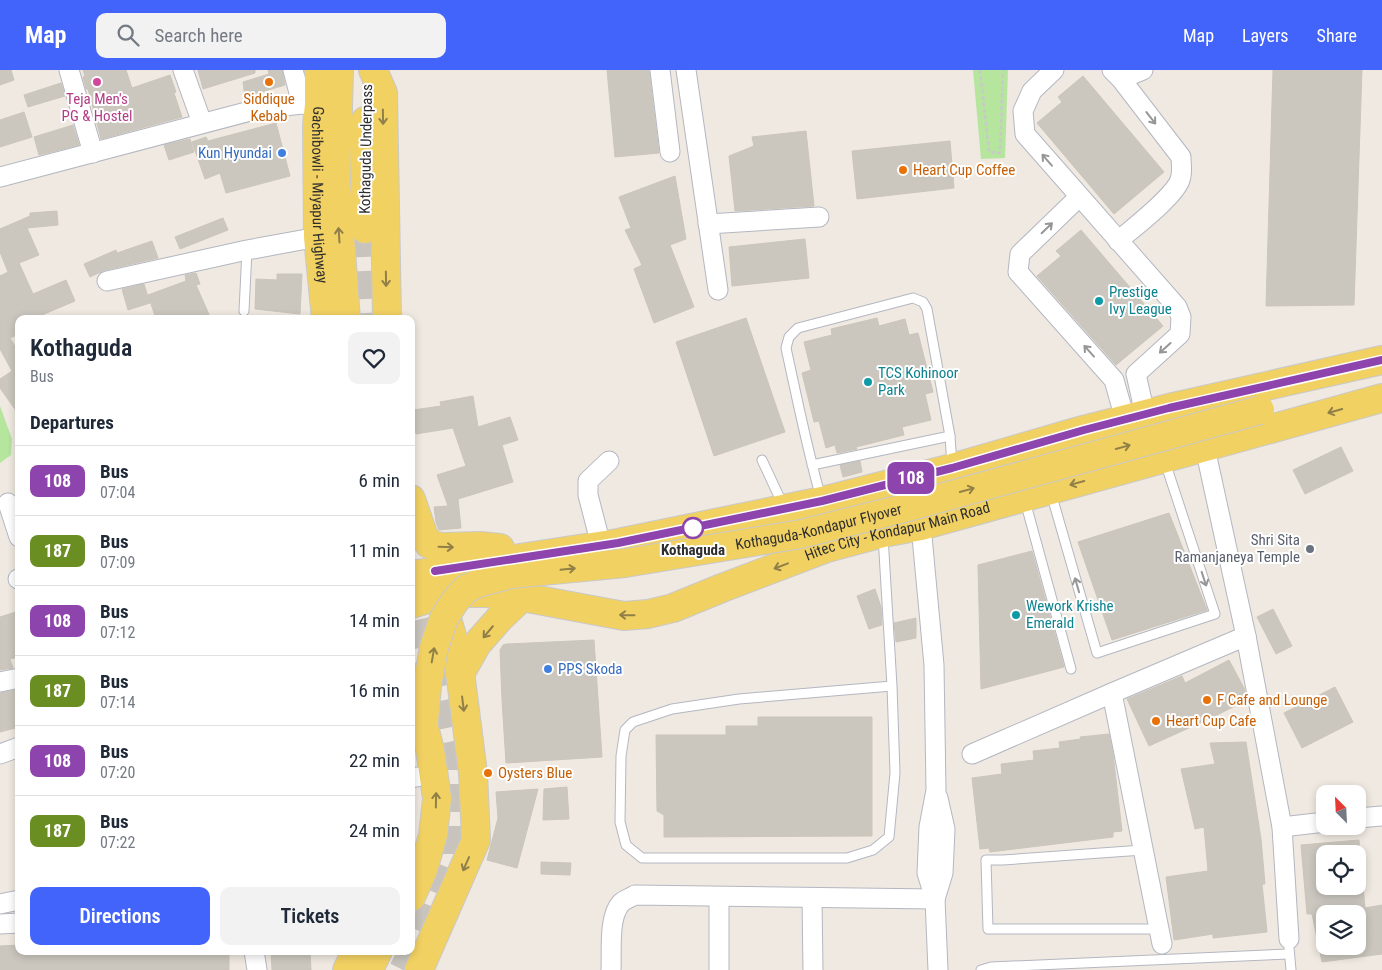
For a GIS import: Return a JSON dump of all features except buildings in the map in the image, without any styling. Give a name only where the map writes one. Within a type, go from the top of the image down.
[{"type":"main road","name":"Gachibowli - Miyapur Highway","points":[[319,70],[310,104],[317,126],[318,237],[326,315]]},
{"type":"main road","points":[[340,70],[336,183],[346,315]]},
{"type":"main road","name":"Kothaguda Underpass","points":[[365,229],[364,125],[367,70]]},
{"type":"main road","points":[[373,70],[383,93],[386,315]]},
{"type":"main road","name":"Hitec City - Kondapur Main Road","points":[[415,599],[429,580],[553,552],[627,541],[822,501],[952,468],[1074,432],[1133,411],[1382,360]]},
{"type":"main road","name":"Kothaguda-Kondapur Flyover","points":[[417,725],[428,686],[434,647],[444,618],[455,601],[466,589],[478,583],[511,574],[625,563],[801,534],[897,510],[1260,410],[1325,373]]},
{"type":"main road","name":"Hitec City - Kondapur Main Road","points":[[429,580],[448,593],[487,593],[522,597],[624,616],[648,614],[674,608],[827,548],[883,533],[920,526],[1050,490],[1168,471],[1205,448],[1382,398]]},
{"type":"main road","points":[[415,512],[422,534],[429,544],[442,547],[480,546],[553,552]]},
{"type":"main road","points":[[419,969],[476,840],[473,773],[458,656],[429,580]]},
{"type":"main road","points":[[460,674],[477,644],[522,597]]},
{"type":"main road","name":"Kothaguda-Kondapur Flyover","points":[[415,709],[417,725],[430,750],[437,798],[433,835],[423,870],[415,888]]},
{"type":"main road","points":[[415,771],[417,725]]},
{"type":"main road","points":[[415,794],[417,827],[415,834]]},
{"type":"main road","points":[[347,970],[355,955]]},
{"type":"main road","points":[[369,970],[376,955]]},
{"type":"street","points":[[69,70],[93,153]]},
{"type":"street","points":[[183,70],[202,123]]},
{"type":"street","points":[[0,177],[258,109],[310,104],[294,70]]},
{"type":"street","points":[[660,70],[670,152]]},
{"type":"street","points":[[686,70],[718,290]]},
{"type":"street","points":[[1054,70],[1032,91],[1023,111],[1025,134],[1177,307],[1181,317],[1180,334],[1136,374],[1114,380]]},
{"type":"street","points":[[1118,241],[1173,193],[1180,182],[1182,173],[1181,157],[1117,75],[1143,70]]},
{"type":"street","points":[[1079,196],[1020,254],[1018,272],[1114,380],[1133,411]]},
{"type":"street","points":[[708,224],[818,217]]},
{"type":"street","points":[[106,281],[247,250],[318,237]]},
{"type":"street","points":[[1133,411],[1136,374]]},
{"type":"street","points":[[1205,448],[1246,636],[1282,827],[1289,946]]},
{"type":"street","points":[[601,545],[588,495],[588,480],[609,461]]},
{"type":"street","points":[[9,499],[15,522]]},
{"type":"street","points":[[920,526],[934,665],[936,790],[929,827],[927,873],[935,899],[938,970]]},
{"type":"street","points":[[972,754],[1246,636]]},
{"type":"street","points":[[0,682],[15,679]]},
{"type":"street","points":[[1112,693],[1162,944]]},
{"type":"street","points":[[0,754],[15,748]]},
{"type":"street","points":[[1366,817],[1382,816]]},
{"type":"street","points":[[1282,827],[1316,823]]},
{"type":"street","points":[[612,970],[614,914],[621,903],[635,895],[935,899]]},
{"type":"street","points":[[719,897],[719,970]]},
{"type":"street","points":[[812,898],[813,970]]},
{"type":"street","points":[[0,904],[15,901]]},
{"type":"street","points":[[0,924],[15,922]]},
{"type":"street","points":[[255,955],[257,970]]},
{"type":"lane","points":[[244,311],[247,250]]},
{"type":"lane","points":[[822,501],[786,348],[789,336],[798,328],[913,298],[924,302],[927,309],[950,436],[952,468]]},
{"type":"lane","points":[[812,465],[950,436]]},
{"type":"lane","points":[[762,460],[784,508]]},
{"type":"lane","points":[[1050,490],[1097,653],[1215,614],[1168,471]]},
{"type":"lane","points":[[1024,498],[1071,669]]},
{"type":"lane","points":[[883,533],[892,686],[895,773],[889,837],[873,850],[847,858],[642,858],[626,845],[620,822],[622,756],[625,730],[633,722],[672,709],[739,699],[892,686]]},
{"type":"lane","points":[[1143,850],[986,860],[988,929],[1162,944],[1289,946],[1291,970]]},
{"type":"lane","points":[[981,970],[991,967],[1162,944]]},
{"type":"path","points":[[980,70],[989,152],[1000,153],[1003,70]]},
{"type":"green space","points":[[973,70],[1008,70],[1005,158],[981,159]]},
{"type":"green space","points":[[0,406],[12,439],[11,455],[0,463]]},
{"type":"tunnel","points":[[365,229],[369,315]]},
{"type":"tunnel","points":[[415,597],[450,758],[450,864],[415,946]]},
{"type":"tunnel","points":[[403,970],[410,955]]},
{"type":"bus line","name":"108","points":[[435,571],[618,543],[822,501],[952,468],[1169,408],[1382,360]]},
{"type":"place","name":"Teja Men's PG & Hostel","points":[[97,82]]},
{"type":"place","name":"Siddique Kebab","points":[[269,82]]},
{"type":"place","name":"Kun Hyundai","points":[[282,153]]},
{"type":"place","name":"Heart Cup Coffee","points":[[903,170]]},
{"type":"place","name":"Prestige Ivy League","points":[[1099,301]]},
{"type":"place","name":"TCS Kohinoor Park","points":[[868,382]]},
{"type":"place","name":"Kothaguda","points":[[693,528]]},
{"type":"place","name":"Shri Sita Ramanjaneya Temple","points":[[1310,549]]},
{"type":"place","name":"Wework Krishe Emerald","points":[[1016,615]]},
{"type":"place","name":"PPS Skoda","points":[[548,669]]},
{"type":"place","name":"F Cafe and Lounge","points":[[1207,700]]},
{"type":"place","name":"Heart Cup Cafe","points":[[1156,721]]},
{"type":"place","name":"Oysters Blue","points":[[488,773]]}]
